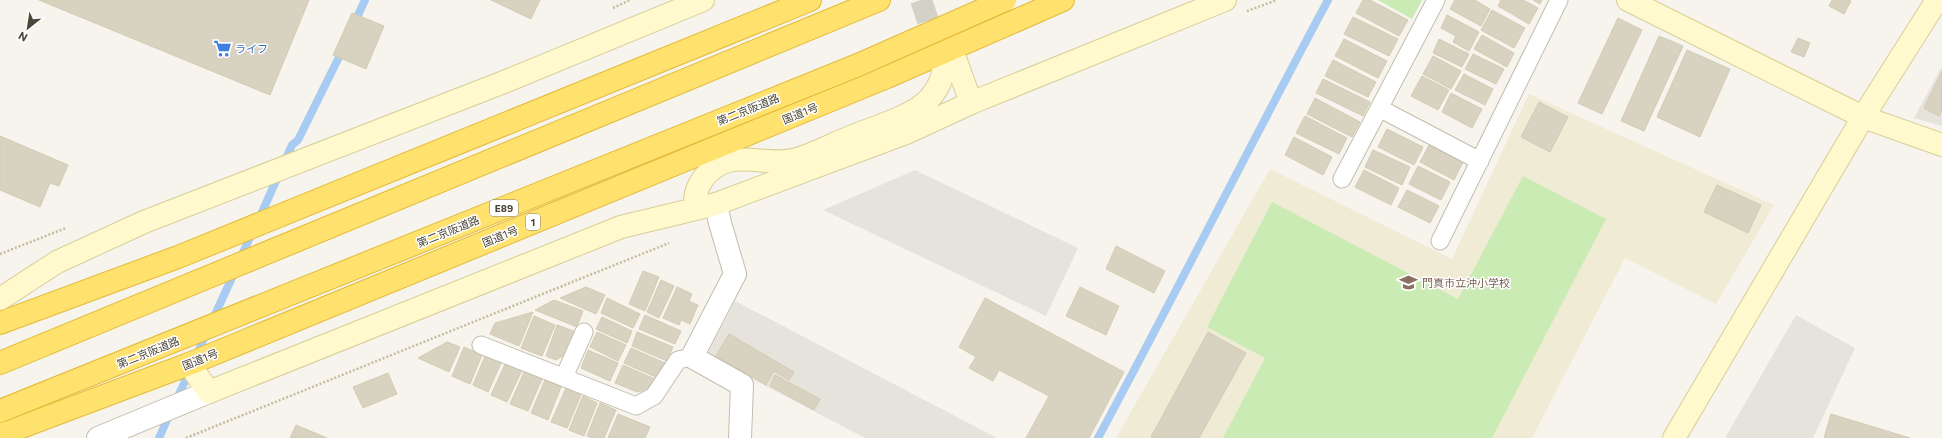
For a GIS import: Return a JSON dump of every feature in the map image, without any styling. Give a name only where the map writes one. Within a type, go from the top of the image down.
[{"type":"highway","points":[[0,323],[178,257],[810,0]]},
{"type":"highway","points":[[0,363],[880,0]]},
{"type":"highway","name":"第二京阪道路","points":[[0,411],[858,65],[1005,0]]},
{"type":"highway","name":"国道1号","points":[[0,435],[189,364],[887,77],[1063,0]]},
{"type":"street","points":[[0,299],[57,262],[144,222],[504,82],[703,0]]},
{"type":"street","points":[[98,438],[621,227],[711,212],[906,133],[972,103],[1225,0]]},
{"type":"street","points":[[1628,0],[1862,117],[1942,146]]},
{"type":"street","points":[[1674,438],[1862,117],[1937,0]]},
{"type":"street","points":[[740,438],[742,385],[692,357],[736,274],[711,212],[694,198],[698,186],[717,165],[729,159],[747,158],[772,161],[797,159],[906,114],[925,103],[934,92],[949,61],[972,103]]},
{"type":"street","points":[[0,293],[26,282]]},
{"type":"street","points":[[189,364],[209,392]]},
{"type":"lane","points":[[1342,179],[1436,0]]},
{"type":"lane","points":[[1440,241],[1559,0]]},
{"type":"lane","points":[[1379,108],[1480,161]]},
{"type":"lane","points":[[564,377],[584,332]]},
{"type":"lane","points":[[482,345],[636,406],[654,396],[678,360],[692,357]]},
{"type":"shaded area","points":[[1942,66],[1942,126],[1914,118]]},
{"type":"shaded area","name":"門真市立沖小学校","points":[[1529,94],[1774,205],[1716,304],[1625,258],[1532,438],[1116,438],[1270,169],[1452,259]]},
{"type":"shaded area","points":[[915,170],[1078,248],[1046,316],[823,210]]},
{"type":"shaded area","points":[[735,301],[997,438],[865,438],[707,355]]},
{"type":"shaded area","points":[[1796,315],[1855,348],[1813,438],[1725,438]]},
{"type":"green space","points":[[1378,0],[1422,0],[1412,19]]},
{"type":"green space","points":[[1523,176],[1606,219],[1492,438],[1223,438],[1265,358],[1207,327],[1272,202],[1458,299]]},
{"type":"building","name":"ライフ","points":[[39,0],[309,0],[270,95]]},
{"type":"building","points":[[491,0],[540,0],[531,19]]},
{"type":"building","points":[[1363,0],[1370,0],[1408,20],[1399,36],[1356,13]]},
{"type":"building","points":[[1455,0],[1475,0],[1490,9],[1481,26],[1450,9]]},
{"type":"building","points":[[1501,0],[1523,0],[1538,8],[1529,24],[1498,6]]},
{"type":"building","points":[[1533,0],[1542,0],[1540,4]]},
{"type":"building","points":[[1832,0],[1851,1],[1844,14],[1829,6]]},
{"type":"building","points":[[1492,10],[1525,28],[1514,48],[1481,30]]},
{"type":"building","points":[[352,13],[384,26],[366,69],[333,55]]},
{"type":"building","points":[[1447,15],[1479,32],[1469,51],[1453,42],[1456,36],[1441,28]]},
{"type":"building","points":[[1353,17],[1398,39],[1389,56],[1344,34]]},
{"type":"building","points":[[1618,18],[1642,30],[1602,114],[1578,103]]},
{"type":"building","points":[[1482,35],[1514,53],[1507,67],[1474,49]]},
{"type":"building","points":[[1659,36],[1683,46],[1644,131],[1621,121]]},
{"type":"building","points":[[1798,38],[1810,43],[1804,57],[1791,52]]},
{"type":"building","points":[[1344,39],[1387,61],[1378,78],[1335,56]]},
{"type":"building","points":[[1439,39],[1469,54],[1462,67],[1433,53]]},
{"type":"building","points":[[1687,50],[1730,69],[1700,137],[1657,117]]},
{"type":"building","points":[[1473,54],[1504,69],[1496,84],[1465,69]]},
{"type":"building","points":[[1433,56],[1461,71],[1451,89],[1423,74]]},
{"type":"building","points":[[1333,60],[1376,82],[1368,97],[1325,76]]},
{"type":"building","points":[[1942,71],[1942,110],[1939,116],[1924,108]]},
{"type":"building","points":[[1464,74],[1493,89],[1485,105],[1455,90]]},
{"type":"building","points":[[1422,76],[1449,90],[1438,110],[1411,96]]},
{"type":"building","points":[[1323,79],[1370,102],[1363,116],[1316,93]]},
{"type":"building","points":[[1451,93],[1482,109],[1472,128],[1442,112]]},
{"type":"building","points":[[1315,98],[1360,122],[1352,137],[1307,114]]},
{"type":"building","points":[[1539,102],[1568,117],[1550,152],[1521,137]]},
{"type":"building","points":[[1305,116],[1347,138],[1339,154],[1296,133]]},
{"type":"building","points":[[1387,129],[1423,147],[1414,165],[1378,147]]},
{"type":"building","points":[[0,136],[68,165],[59,186],[50,183],[40,207],[0,190]]},
{"type":"building","points":[[1294,137],[1332,157],[1323,175],[1285,155]]},
{"type":"building","points":[[1429,145],[1463,162],[1454,180],[1420,162]]},
{"type":"building","points":[[1373,150],[1410,167],[1402,185],[1365,167]]},
{"type":"building","points":[[1418,166],[1450,182],[1441,200],[1409,184]]},
{"type":"building","points":[[1364,170],[1399,188],[1391,205],[1355,187]]},
{"type":"building","points":[[1717,185],[1761,205],[1748,233],[1704,212]]},
{"type":"building","points":[[1407,190],[1439,206],[1430,223],[1398,207]]},
{"type":"building","points":[[1116,246],[1165,271],[1154,293],[1106,269]]},
{"type":"building","points":[[643,271],[659,277],[645,311],[629,304]]},
{"type":"building","points":[[661,280],[674,286],[659,318],[647,312]]},
{"type":"building","points":[[586,287],[605,295],[596,314],[560,298]]},
{"type":"building","points":[[677,287],[692,294],[689,301],[698,305],[690,324],[681,320],[679,325],[663,318]]},
{"type":"building","points":[[1080,287],[1119,306],[1106,335],[1066,316]]},
{"type":"building","points":[[607,298],[640,314],[633,328],[601,313]]},
{"type":"building","points":[[985,298],[1124,372],[1089,438],[1026,438],[1049,396],[999,370],[993,381],[969,368],[976,357],[959,347]]},
{"type":"building","points":[[554,300],[583,311],[577,327],[535,310]]},
{"type":"building","points":[[533,312],[519,346],[490,334],[495,323]]},
{"type":"building","points":[[645,315],[681,331],[675,344],[639,329]]},
{"type":"building","points":[[534,316],[555,325],[542,356],[521,348]]},
{"type":"building","points":[[602,317],[632,331],[627,343],[596,329]]},
{"type":"building","points":[[557,325],[574,331],[566,354],[556,360],[546,356]]},
{"type":"building","points":[[597,332],[626,345],[618,361],[590,347]]},
{"type":"building","points":[[637,332],[673,347],[667,361],[632,346]]},
{"type":"building","points":[[1208,332],[1246,353],[1199,438],[1151,437]]},
{"type":"building","points":[[729,334],[794,372],[789,380],[774,371],[766,385],[716,356]]},
{"type":"building","points":[[447,342],[460,347],[449,372],[418,358]]},
{"type":"building","points":[[464,347],[482,355],[470,384],[452,376]]},
{"type":"building","points":[[631,348],[665,363],[658,378],[624,363]]},
{"type":"building","points":[[588,350],[618,363],[610,381],[581,368]]},
{"type":"building","points":[[486,354],[502,361],[488,392],[473,385]]},
{"type":"building","points":[[506,362],[522,370],[507,402],[491,395]]},
{"type":"building","points":[[623,365],[655,379],[651,389],[637,392],[615,383]]},
{"type":"building","points":[[524,372],[542,379],[528,411],[510,404]]},
{"type":"building","points":[[388,373],[397,394],[363,408],[353,387]]},
{"type":"building","points":[[775,375],[820,399],[814,410],[770,386]]},
{"type":"building","points":[[545,380],[561,387],[548,420],[531,413]]},
{"type":"building","points":[[566,388],[581,395],[567,428],[551,422]]},
{"type":"building","points":[[583,396],[597,403],[584,436],[569,430]]},
{"type":"building","points":[[600,403],[616,410],[604,438],[592,438],[587,436]]},
{"type":"building","points":[[618,414],[650,427],[645,438],[608,438]]},
{"type":"building","points":[[1831,414],[1910,438],[1824,438]]},
{"type":"building","points":[[296,425],[327,438],[290,438]]},
{"type":"waterway","points":[[353,26],[365,0]]},
{"type":"waterway","points":[[1098,438],[1328,0]]},
{"type":"waterway","points":[[258,221],[292,145],[298,140],[343,49]]},
{"type":"waterway","points":[[240,259],[253,231]]},
{"type":"waterway","points":[[212,321],[236,269]]},
{"type":"waterway","points":[[196,357],[207,331]]},
{"type":"waterway","points":[[176,401],[190,370]]},
{"type":"waterway","points":[[159,438],[171,411]]},
{"type":"tunnel","points":[[921,0],[938,51]]},
{"type":"place","name":"ライフ","points":[[222,48]]},
{"type":"place","name":"門真市立沖小学校","points":[[1409,282]]}]
